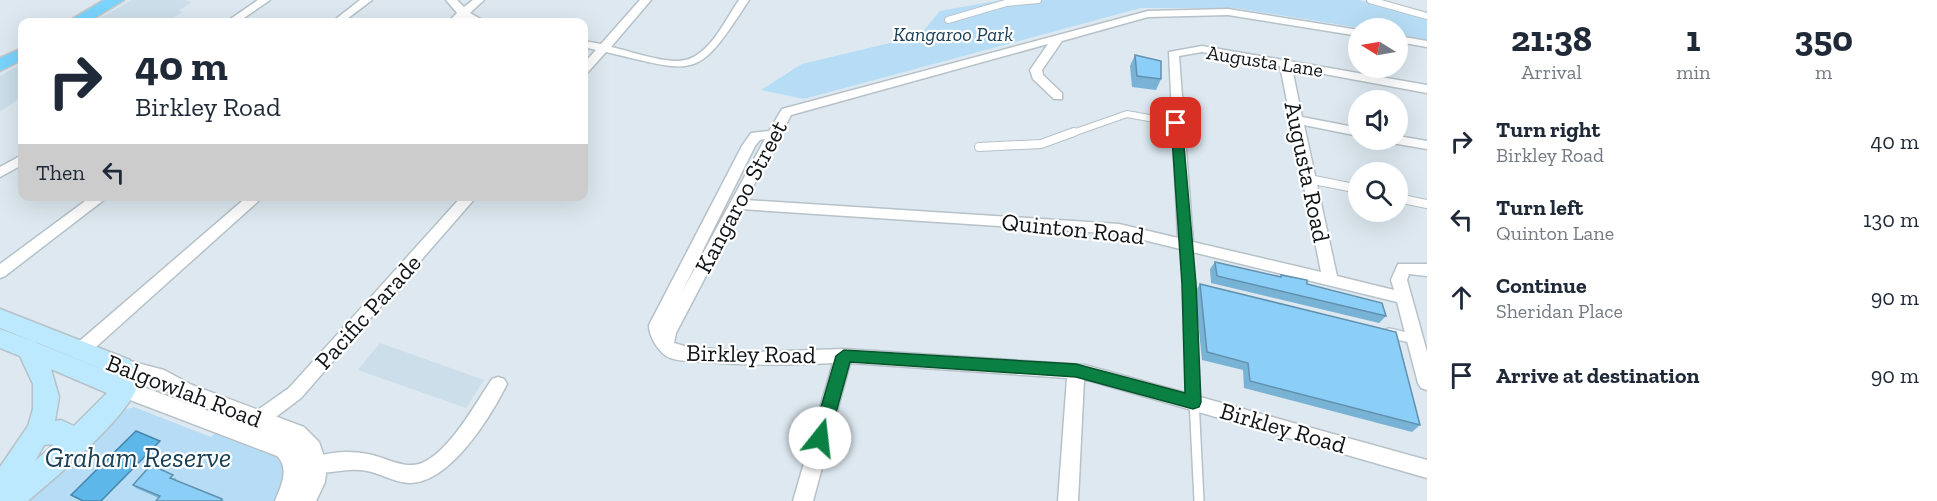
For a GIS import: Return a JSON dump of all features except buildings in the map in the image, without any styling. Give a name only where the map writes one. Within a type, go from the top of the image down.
[{"type":"main road","points":[[83,18],[116,0]]},
{"type":"main road","points":[[0,65],[18,55]]},
{"type":"main road","name":"Balgowlah Road","points":[[0,318],[81,350],[123,378]]},
{"type":"main road","name":"Balgowlah Road","points":[[0,338],[28,349],[123,378]]},
{"type":"main road","points":[[0,488],[37,435],[47,398],[43,376],[28,349]]},
{"type":"main road","points":[[8,501],[64,452],[123,378]]},
{"type":"main road","points":[[37,435],[61,431],[68,436],[64,452]]},
{"type":"street","points":[[237,18],[265,0]]},
{"type":"street","points":[[342,18],[367,0]]},
{"type":"street","points":[[451,0],[468,18]]},
{"type":"street","points":[[458,18],[479,0]]},
{"type":"street","points":[[588,64],[646,0]]},
{"type":"street","points":[[588,45],[676,65],[688,65],[698,60],[710,49],[744,0]]},
{"type":"street","name":"Kangaroo Street","points":[[670,347],[736,204],[786,112],[1148,14],[1192,11],[1228,12],[1348,31]]},
{"type":"street","points":[[1058,96],[1037,76],[1036,70],[1059,37]]},
{"type":"street","points":[[1408,41],[1427,44]]},
{"type":"street","name":"Augusta Lane","points":[[1176,123],[1173,54],[1202,49],[1427,89]]},
{"type":"street","name":"Augusta Road","points":[[1285,64],[1330,279]]},
{"type":"street","points":[[1296,120],[1348,130]]},
{"type":"street","points":[[1176,123],[1186,245]]},
{"type":"street","points":[[670,347],[657,331],[657,325],[754,138],[760,134],[772,135]]},
{"type":"street","points":[[1408,142],[1427,145]]},
{"type":"street","points":[[0,173],[18,162]]},
{"type":"street","points":[[0,272],[95,201]]},
{"type":"street","points":[[81,350],[251,201]]},
{"type":"street","name":"Pacific Parade","points":[[258,420],[295,393],[466,201]]},
{"type":"street","name":"Quinton Road","points":[[736,204],[1119,230],[1404,298]]},
{"type":"street","points":[[1427,270],[1408,267],[1400,271],[1399,280],[1421,341],[1427,383]]},
{"type":"street","name":"Birkley Road","points":[[670,347],[754,359],[844,356],[1076,371],[1427,469]]},
{"type":"street","points":[[802,501],[844,356]]},
{"type":"street","points":[[1068,501],[1076,371]]},
{"type":"street","name":"Balgowlah Road","points":[[123,378],[158,376],[185,391],[296,434],[309,444],[315,454],[316,465]]},
{"type":"street","name":"Balgowlah Road","points":[[123,378],[285,449],[293,457],[297,467],[287,501]]},
{"type":"street","points":[[303,501],[314,479],[316,465],[334,461],[367,463],[412,474],[431,470],[448,456],[498,384]]},
{"type":"lane","points":[[948,20],[1006,3],[1038,0]]},
{"type":"lane","points":[[1370,0],[1427,16]]},
{"type":"lane","points":[[979,147],[1041,144],[1127,114],[1176,123]]},
{"type":"lane","points":[[1309,179],[1348,187]]},
{"type":"lane","points":[[1408,200],[1427,204]]},
{"type":"lane","points":[[1186,245],[1200,501]]},
{"type":"lane","points":[[1189,284],[1200,287]]},
{"type":"lane","points":[[1383,331],[1421,341]]},
{"type":"shaded area","points":[[132,0],[192,2],[178,11],[183,12],[173,18],[100,18]]},
{"type":"shaded area","points":[[18,65],[18,100],[0,111],[0,76]]},
{"type":"shaded area","points":[[380,343],[484,380],[466,408],[358,370]]},
{"type":"green space","name":"Kangaroo Park","points":[[1002,0],[1359,0],[1427,18],[1427,40],[1408,37],[1408,18],[1348,18],[1348,26],[1235,8],[1141,8],[804,99],[761,90],[802,64],[919,36],[940,11]]},
{"type":"green space","name":"Graham Reserve","points":[[134,407],[211,437],[216,432],[280,456],[288,474],[278,501],[27,501],[123,410]]},
{"type":"water","points":[[136,431],[160,441],[101,501],[83,501],[71,495]]},
{"type":"route","points":[[820,438],[844,356],[954,361],[1076,371],[1193,402],[1189,284],[1176,123]]}]
